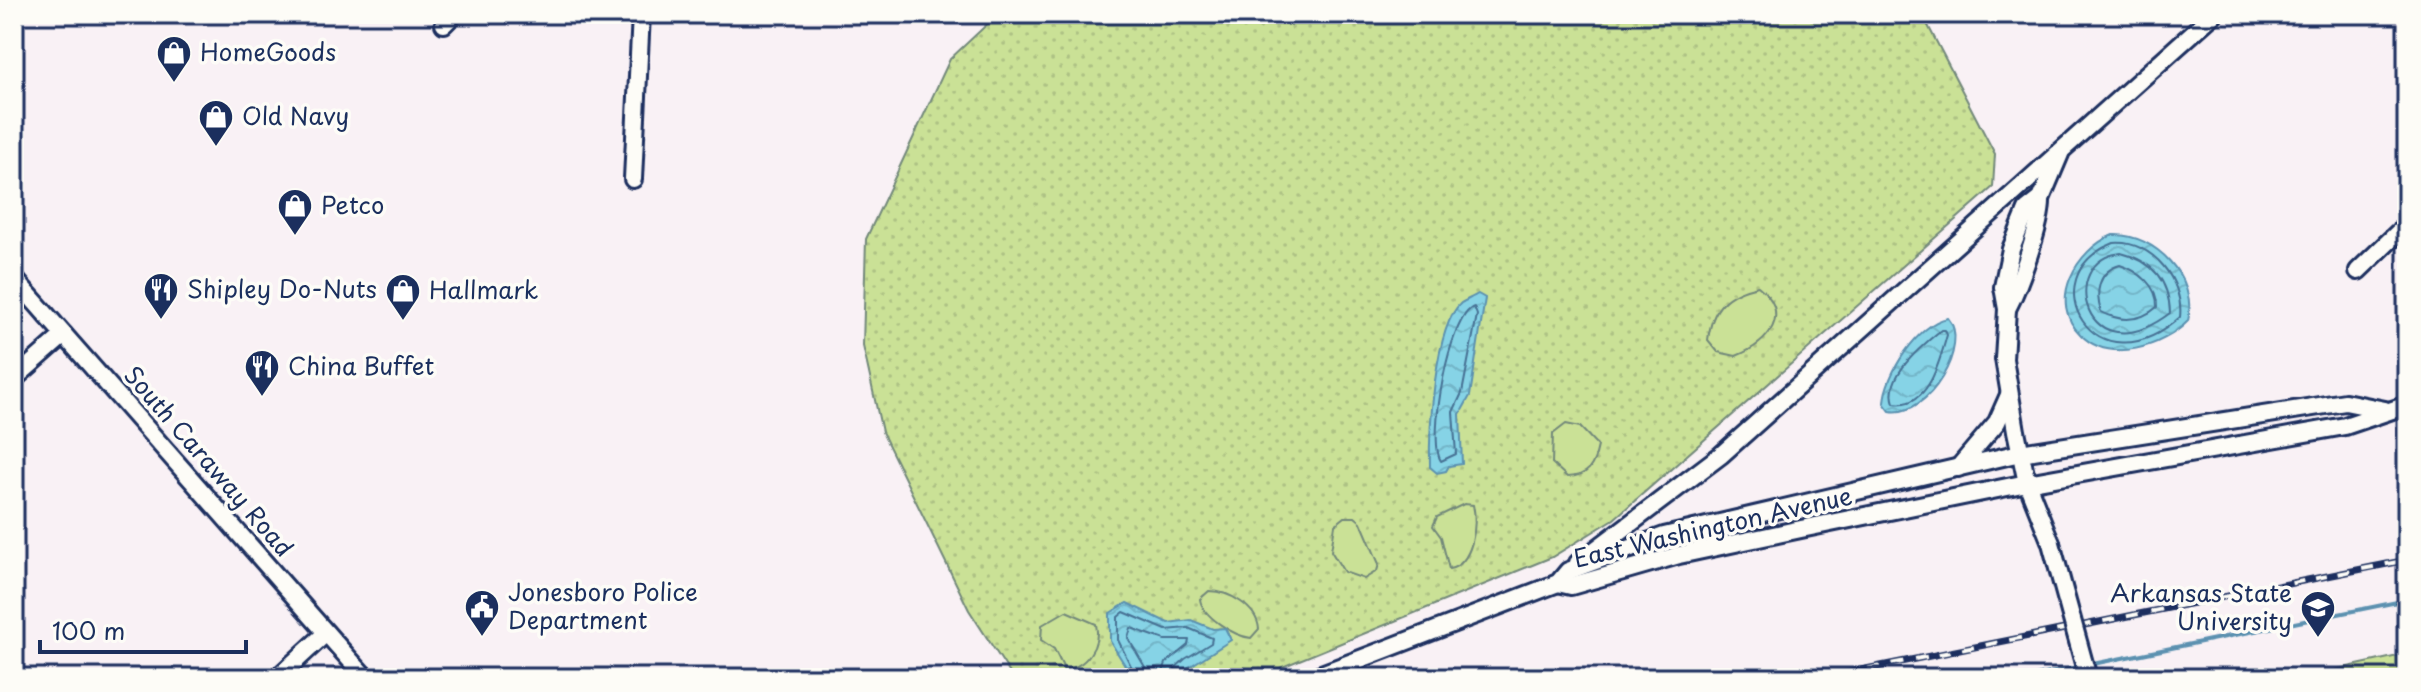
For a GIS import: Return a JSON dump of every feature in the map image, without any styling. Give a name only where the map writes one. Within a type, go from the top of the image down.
[{"type":"street","points":[[633,179],[641,14]]},
{"type":"street","points":[[1311,678],[1563,577],[1721,455],[2205,17]]},
{"type":"street","points":[[2063,147],[2041,199],[2027,210],[2011,249],[2003,287],[2007,309],[2004,359],[2027,483],[2051,543],[2088,678]]},
{"type":"street","points":[[2358,271],[2407,224]]},
{"type":"street","name":"South Caraway Road","points":[[14,278],[366,678]]},
{"type":"street","points":[[14,379],[64,335]]},
{"type":"street","points":[[1958,468],[1997,422],[2009,395]]},
{"type":"street","name":"East Washington Avenue","points":[[2385,410],[2345,402],[2020,453],[1664,536],[1563,577],[1571,586],[1679,555],[2027,483],[2345,426],[2407,405]]},
{"type":"street","points":[[277,678],[326,633]]},
{"type":"green space","points":[[998,14],[1922,14],[1995,154],[1993,187],[1614,519],[1552,557],[1255,678],[1013,678],[969,610],[882,432],[863,346],[866,239],[950,59]]},
{"type":"green space","points":[[1758,286],[1774,307],[1775,317],[1767,336],[1736,356],[1718,352],[1708,340],[1717,310],[1729,297]]},
{"type":"green space","points":[[1566,424],[1580,427],[1598,446],[1595,459],[1581,475],[1567,477],[1552,463],[1553,434]]},
{"type":"green space","points":[[1464,504],[1473,505],[1475,522],[1472,543],[1464,560],[1449,569],[1441,537],[1433,526],[1437,517]]},
{"type":"green space","points":[[1345,517],[1355,517],[1361,522],[1379,564],[1377,571],[1364,579],[1344,572],[1331,551],[1335,525]]},
{"type":"green space","points":[[1209,591],[1233,597],[1248,607],[1259,629],[1251,638],[1228,629],[1206,612],[1200,599]]},
{"type":"green space","points":[[1066,611],[1096,624],[1097,632],[1094,647],[1085,660],[1064,669],[1054,649],[1041,640],[1042,625]]},
{"type":"green space","points":[[2407,654],[2407,678],[2298,678]]},
{"type":"water","points":[[2113,235],[2129,236],[2158,250],[2180,275],[2186,290],[2188,321],[2151,345],[2136,349],[2106,349],[2081,335],[2071,322],[2066,307],[2070,278],[2088,252]]},
{"type":"water","points":[[1478,294],[1485,298],[1470,396],[1460,414],[1462,464],[1449,466],[1446,471],[1437,473],[1430,467],[1430,451],[1439,356],[1452,316],[1461,303]]},
{"type":"water","points":[[1948,318],[1954,330],[1954,344],[1942,377],[1932,392],[1919,403],[1905,410],[1890,411],[1884,403],[1886,392],[1905,352],[1925,329]]},
{"type":"water","points":[[1127,603],[1168,623],[1191,620],[1213,629],[1225,628],[1231,640],[1172,678],[1133,678],[1110,641],[1110,613]]},
{"type":"waterway","points":[[2088,665],[2407,600]]},
{"type":"waterway","points":[[2026,678],[2079,667]]},
{"type":"railway","points":[[1821,678],[2407,560]]},
{"type":"place","name":"HomeGoods","points":[[174,84]]},
{"type":"place","name":"Old Navy","points":[[216,148]]},
{"type":"place","name":"Petco","points":[[295,237]]},
{"type":"place","name":"Shipley Do-Nuts","points":[[161,321]]},
{"type":"place","name":"Hallmark","points":[[403,322]]},
{"type":"place","name":"China Buffet","points":[[262,398]]},
{"type":"place","name":"Jonesboro Police Department","points":[[482,638]]},
{"type":"place","name":"Arkansas State University","points":[[2318,639]]}]
